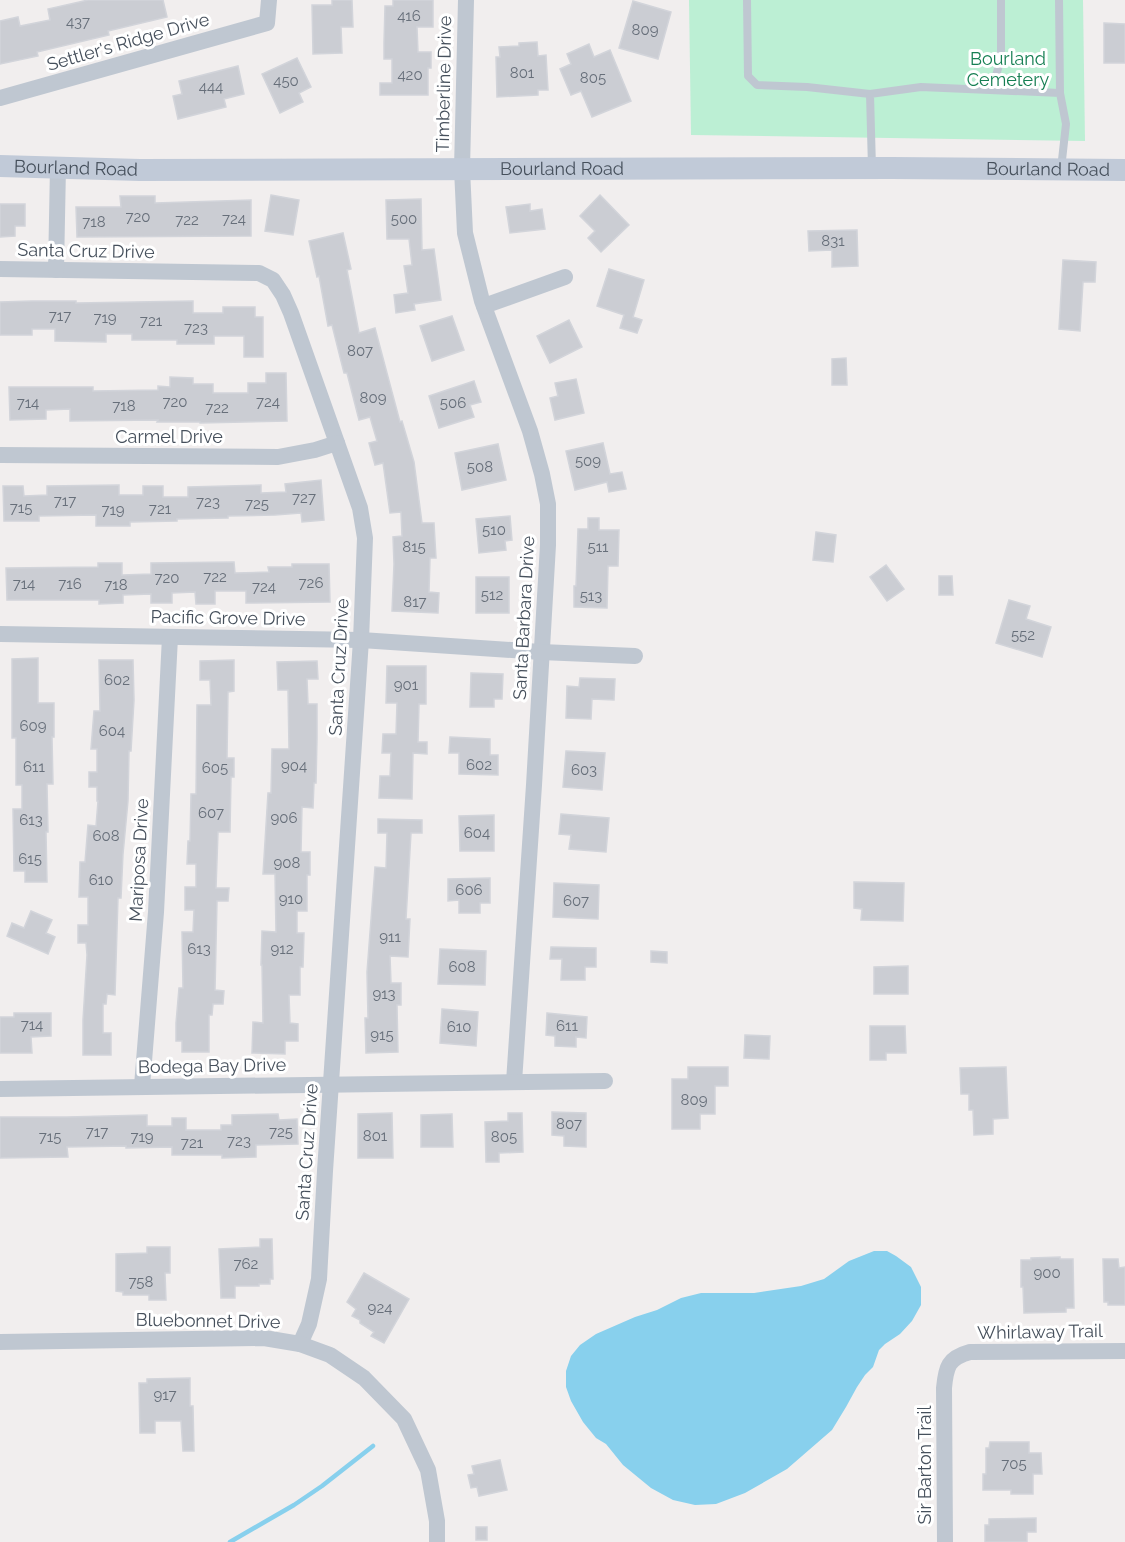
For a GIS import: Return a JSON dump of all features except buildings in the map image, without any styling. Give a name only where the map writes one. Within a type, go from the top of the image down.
[{"type":"main road","name":"Bourland Road","points":[[0,166],[140,170],[872,168],[1125,170]]},
{"type":"street","name":"Settler's Ridge Drive","points":[[0,98],[267,23],[269,0]]},
{"type":"street","name":"Timberline Drive","points":[[462,169],[466,0]]},
{"type":"street","points":[[56,270],[58,167]]},
{"type":"street","name":"Santa Barbara Drive","points":[[462,169],[465,233],[484,306],[530,431],[548,504],[548,545],[534,785],[514,1082]]},
{"type":"street","name":"Santa Cruz Drive","points":[[0,270],[259,273],[273,280],[291,313],[360,508],[364,538],[361,640],[319,1278],[309,1324],[300,1344]]},
{"type":"street","points":[[484,306],[565,277]]},
{"type":"street","name":"Carmel Drive","points":[[0,455],[278,457],[337,443]]},
{"type":"street","name":"Pacific Grove Drive","points":[[0,634],[361,640],[635,656]]},
{"type":"street","name":"Mariposa Drive","points":[[142,1086],[156,912],[170,637]]},
{"type":"street","name":"Bodega Bay Drive","points":[[0,1089],[605,1081]]},
{"type":"street","name":"Bluebonnet Drive","points":[[0,1342],[264,1338],[300,1344],[330,1355],[364,1378],[404,1419],[428,1470],[437,1542]]},
{"type":"street","name":"Whirlaway Trail","points":[[944,1388],[946,1369],[957,1356],[970,1352],[1125,1351]]},
{"type":"street","name":"Sir Barton Trail","points":[[944,1388],[945,1542]]},
{"type":"lane","points":[[747,0],[748,76],[757,85],[807,87],[870,94],[921,87],[1060,93]]},
{"type":"lane","points":[[992,90],[1001,58],[1001,0]]},
{"type":"lane","points":[[1059,0],[1060,93],[1066,124],[1061,169]]},
{"type":"lane","points":[[870,94],[872,168]]},
{"type":"green space","name":"Bourland Cemetery","points":[[689,0],[1083,0],[1085,141],[691,135]]},
{"type":"water","points":[[874,1251],[887,1251],[911,1267],[921,1287],[921,1305],[912,1321],[900,1334],[879,1350],[873,1367],[857,1387],[832,1430],[787,1469],[745,1493],[716,1504],[695,1505],[673,1500],[651,1488],[623,1465],[606,1444],[596,1438],[583,1422],[571,1401],[566,1387],[566,1371],[571,1356],[580,1345],[596,1334],[681,1298],[701,1293],[754,1293],[801,1286],[824,1279],[849,1261]]},
{"type":"waterway","points":[[230,1542],[294,1505],[373,1446]]}]
